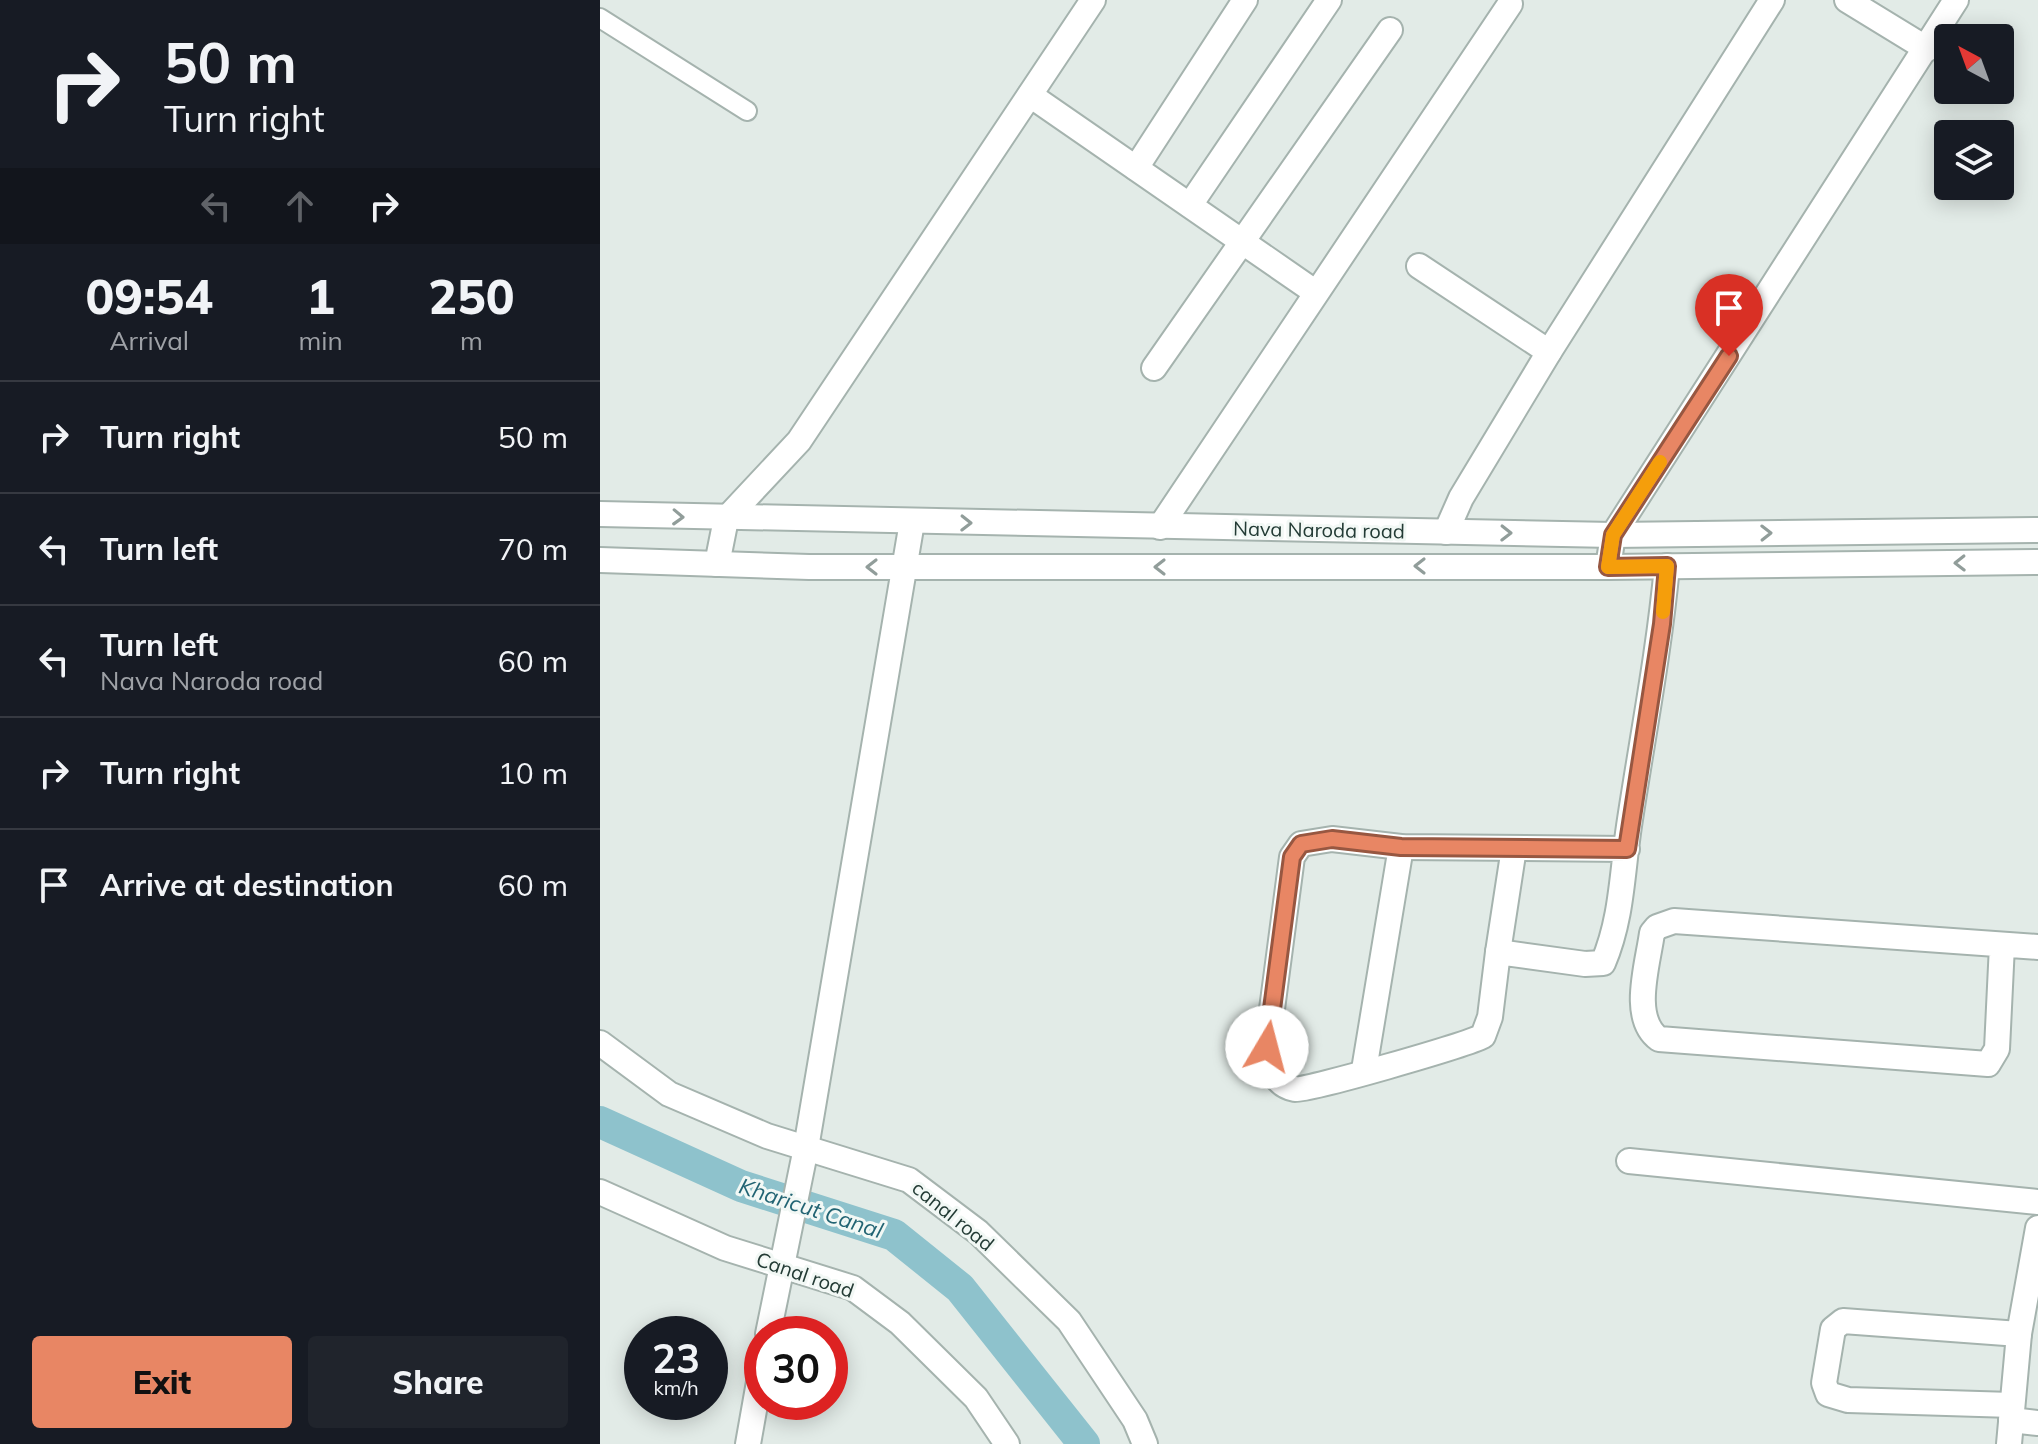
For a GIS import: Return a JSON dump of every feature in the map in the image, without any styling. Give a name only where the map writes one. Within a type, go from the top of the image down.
[{"type":"street","points":[[717,564],[726,519],[799,441],[1093,0]]},
{"type":"street","points":[[1136,168],[1245,0]]},
{"type":"street","points":[[1190,205],[1329,0]]},
{"type":"street","points":[[1446,532],[1461,498],[1549,352],[1772,0]]},
{"type":"street","points":[[1847,0],[1927,49]]},
{"type":"street","points":[[1608,567],[1613,535],[1956,0]]},
{"type":"street","points":[[1160,527],[1510,4]]},
{"type":"street","points":[[1154,368],[1390,30]]},
{"type":"street","points":[[1030,95],[1315,292]]},
{"type":"street","points":[[1419,266],[1549,352]]},
{"type":"street","name":"Nava Naroda road","points":[[600,514],[1613,535],[2038,530]]},
{"type":"street","points":[[771,1316],[806,1148],[912,522]]},
{"type":"street","name":"Nava Naroda road","points":[[600,560],[905,567],[1608,567],[2038,562]]},
{"type":"street","points":[[1498,952],[1585,964],[1603,963],[1624,886],[1662,624],[1667,566]]},
{"type":"street","points":[[1514,848],[1490,1017],[1483,1036],[1467,1044],[1364,1070],[1314,1088],[1293,1089],[1277,1080],[1268,1064],[1292,857],[1301,844],[1315,839],[1401,847],[1514,848],[1627,849]]},
{"type":"street","points":[[1364,1070],[1401,847]]},
{"type":"street","points":[[2002,945],[1997,1049],[1988,1064],[1659,1039],[1651,1033],[1644,1016],[1652,933],[1657,927],[1674,921],[2038,947]]},
{"type":"street","name":"canal road","points":[[600,1043],[669,1094],[767,1136],[909,1180],[978,1232],[1069,1321],[1135,1420],[1145,1444]]},
{"type":"street","points":[[1629,1161],[2038,1202]]},
{"type":"street","name":"Canal road","points":[[600,1192],[725,1248],[853,1288],[900,1323],[976,1398],[1007,1444]]},
{"type":"street","points":[[2011,1423],[2019,1334],[2038,1228]]},
{"type":"street","points":[[2019,1334],[1852,1319],[1833,1329],[1824,1383],[1828,1394],[1848,1400],[2011,1423],[2038,1423]]},
{"type":"street","points":[[748,1444],[752,1420]]},
{"type":"lane","points":[[600,18],[747,111]]},
{"type":"waterway","name":"Kharicut Canal","points":[[600,1122],[741,1186],[894,1235],[960,1288],[1084,1444]]},
{"type":"slow traffic","points":[[1660,462],[1613,535],[1608,567],[1667,566],[1663,612]]},
{"type":"route","points":[[1267,1047],[1292,857],[1301,844],[1315,839],[1332,839],[1401,847],[1627,849],[1662,624],[1667,566],[1608,567],[1613,535],[1729,356]]}]
